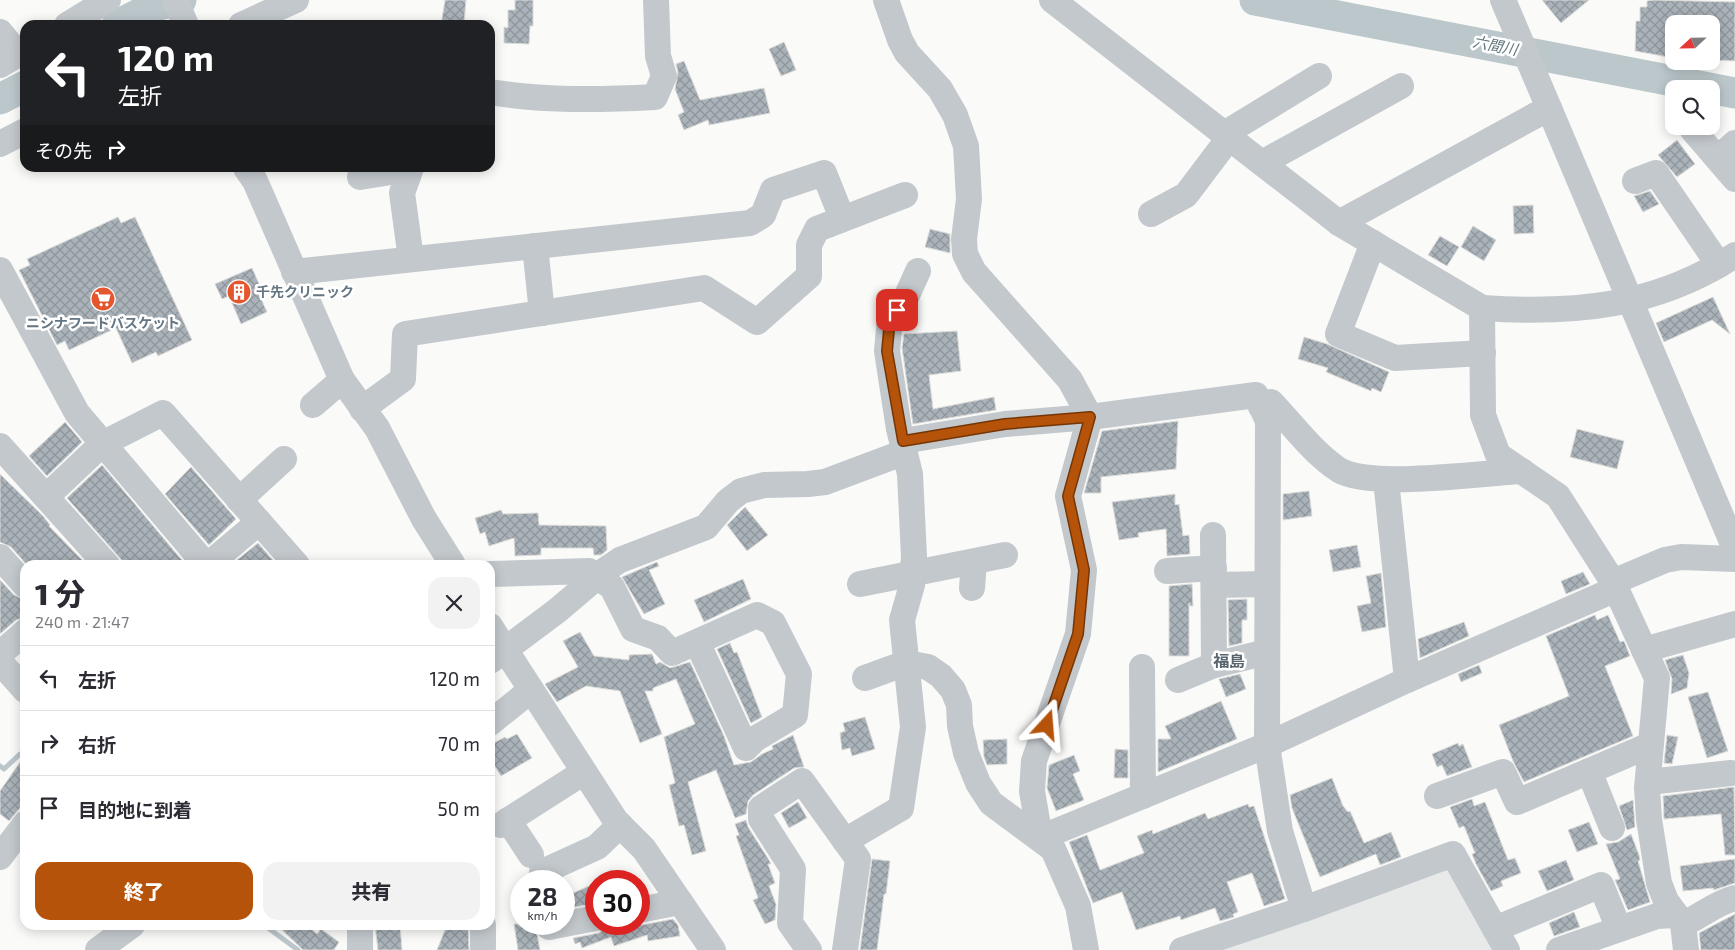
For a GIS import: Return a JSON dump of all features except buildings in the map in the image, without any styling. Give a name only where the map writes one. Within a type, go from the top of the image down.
[{"type":"street","points":[[252,20],[296,0]]},
{"type":"street","points":[[495,93],[514,96],[580,98],[655,97],[664,76],[658,56],[656,0]]},
{"type":"street","points":[[886,0],[904,46],[940,89],[955,115],[966,146],[969,199],[964,239],[965,254],[974,272],[1070,380],[1090,417],[1068,496],[1084,570],[1078,634],[1034,762],[1032,791],[1040,838]]},
{"type":"street","points":[[1052,0],[1339,224],[1482,308],[1530,311],[1566,310],[1632,301],[1697,276],[1727,260],[1656,173],[1635,181]]},
{"type":"street","points":[[1503,0],[1632,301],[1735,549]]},
{"type":"street","points":[[73,20],[92,4]]},
{"type":"street","points":[[0,32],[14,56]]},
{"type":"street","points":[[1151,214],[1186,195],[1226,136],[1319,76]]},
{"type":"street","points":[[1262,163],[1400,86]]},
{"type":"street","points":[[1339,224],[1549,108]]},
{"type":"street","points":[[0,144],[20,134]]},
{"type":"street","points":[[1701,135],[1726,151],[1735,179]]},
{"type":"street","points":[[249,172],[255,181],[342,380],[377,428],[424,520],[449,560]]},
{"type":"street","points":[[360,177],[388,172]]},
{"type":"street","points":[[410,172],[402,193],[411,260]]},
{"type":"street","points":[[294,272],[750,223],[763,215],[773,190],[824,173],[842,218]]},
{"type":"street","points":[[362,409],[403,379],[405,334],[704,288],[757,322],[809,276],[809,245],[817,229],[904,195]]},
{"type":"street","points":[[1373,243],[1338,334],[1396,358],[1483,353]]},
{"type":"street","points":[[534,246],[542,313]]},
{"type":"street","points":[[845,841],[902,808],[913,727],[902,620],[912,585],[913,574],[910,474],[887,351],[890,319],[904,302],[918,271]]},
{"type":"street","points":[[1,273],[77,412],[102,444],[203,560]]},
{"type":"street","points":[[1482,308],[1483,415],[1488,434],[1498,455],[1558,496],[1614,585],[1657,678],[1650,745],[1649,819],[1659,883],[1666,901],[1680,919],[1686,950]]},
{"type":"street","points":[[313,404],[342,380]]},
{"type":"street","points":[[713,950],[644,849],[620,825],[531,690],[498,656],[558,610],[598,575],[620,560],[706,527],[728,501],[742,491],[764,485],[825,482],[904,447],[1005,424],[1090,417],[1256,395],[1268,421],[1267,745],[1280,831],[1304,909]]},
{"type":"street","points":[[1261,407],[1272,402],[1303,440],[1340,470],[1359,478],[1386,480],[1522,471]]},
{"type":"street","points":[[46,497],[102,444],[163,413],[293,560]]},
{"type":"street","points":[[0,446],[101,560]]},
{"type":"street","points":[[239,500],[284,459]]},
{"type":"street","points":[[1386,480],[1406,680]]},
{"type":"street","points":[[213,560],[259,522]]},
{"type":"street","points":[[1213,535],[1214,665]]},
{"type":"street","points":[[860,584],[1005,555]]},
{"type":"street","points":[[1040,838],[1267,745],[1665,560],[1681,557],[1735,559]]},
{"type":"street","points":[[0,558],[20,580]]},
{"type":"street","points":[[972,588],[974,562]]},
{"type":"street","points":[[495,574],[589,571],[598,575],[612,587],[633,630],[658,638],[672,653],[697,642],[757,616],[773,623],[800,674],[795,715],[755,739],[746,748],[697,642]]},
{"type":"street","points":[[1167,571],[1267,584]]},
{"type":"street","points":[[1644,650],[1735,624]]},
{"type":"street","points":[[6,674],[20,643]]},
{"type":"street","points":[[1178,680],[1214,665],[1267,652]]},
{"type":"street","points":[[865,678],[906,663],[928,667],[941,676],[953,690],[959,705],[960,726],[966,752],[978,783],[991,803],[1053,849],[1078,906],[1086,950]]},
{"type":"street","points":[[1142,667],[1143,796]]},
{"type":"street","points":[[495,719],[531,690]]},
{"type":"street","points":[[1437,796],[1503,772],[1517,802],[1650,745]]},
{"type":"street","points":[[1589,771],[1612,828]]},
{"type":"street","points":[[584,772],[505,823],[536,863],[598,847],[620,825]]},
{"type":"street","points":[[1648,782],[1731,774]]},
{"type":"street","points":[[810,950],[790,923],[794,869],[761,819],[761,808],[802,781],[858,859],[845,950]]},
{"type":"street","points":[[1182,950],[1304,909],[1453,854],[1501,939],[1601,885],[1619,929]]},
{"type":"street","points":[[1559,950],[1656,916],[1680,919],[1696,918],[1709,907],[1735,898]]},
{"type":"street","points":[[650,908],[680,902]]},
{"type":"street","points":[[98,950],[125,930]]},
{"type":"street","points":[[360,930],[360,950]]},
{"type":"shaded area","points":[[1450,869],[1495,950],[1208,950]]},
{"type":"waterway","name":"六間川","points":[[127,20],[155,6],[181,0]]},
{"type":"waterway","name":"六間川","points":[[1255,0],[1735,93]]},
{"type":"waterway","name":"六間川","points":[[0,99],[20,89]]},
{"type":"waterway","points":[[0,766],[4,769],[20,754]]},
{"type":"waterway","points":[[271,930],[298,950]]},
{"type":"place","name":"千先クリニック","points":[[239,292]]},
{"type":"place","name":"ニシナフードバスケット","points":[[103,299]]},
{"type":"district","name":"福島","points":[[1229,661]]},
{"type":"route","points":[[897,310],[890,319],[887,351],[899,429],[903,441],[1005,424],[1090,417],[1068,496],[1084,570],[1078,634],[1047,725]]}]
